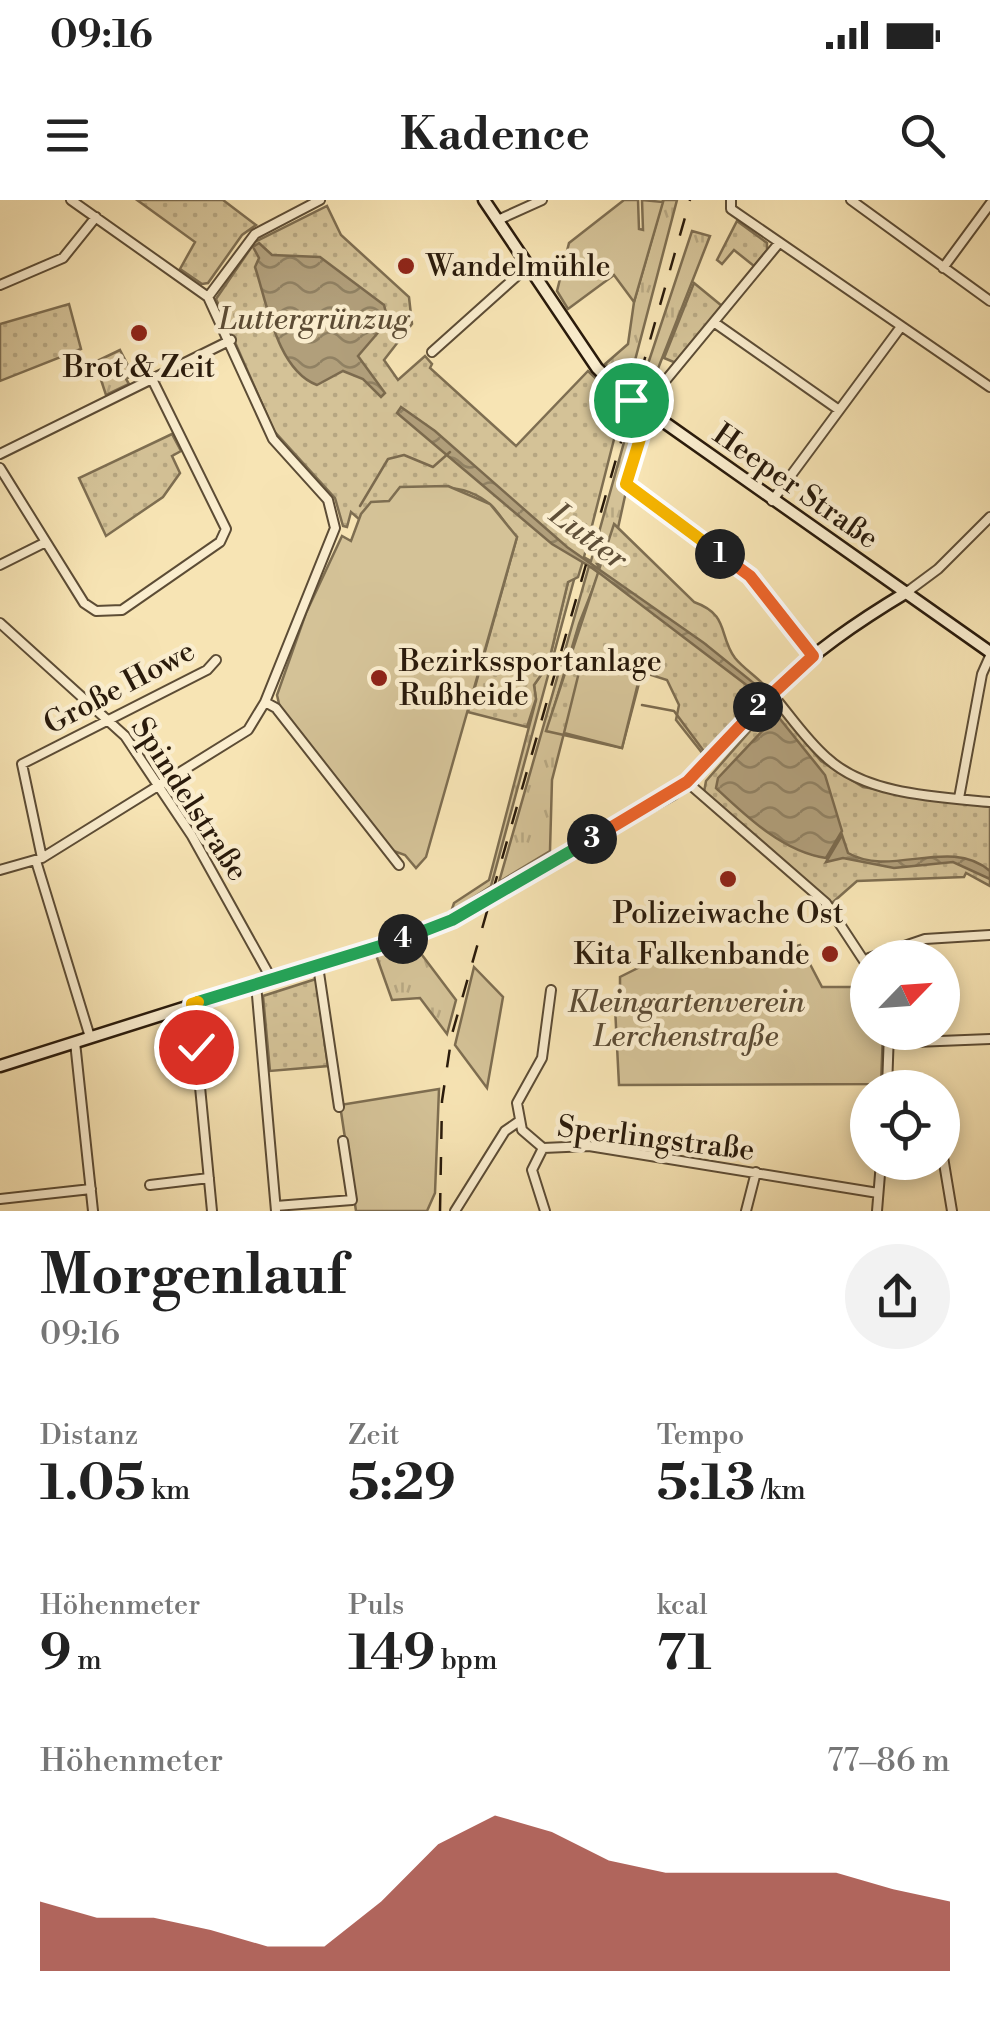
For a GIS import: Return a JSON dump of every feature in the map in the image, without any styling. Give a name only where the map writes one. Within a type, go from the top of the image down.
[{"type":"street","points":[[0,870],[39,859],[240,737],[265,702],[335,533],[336,521],[328,500],[273,439],[208,298],[71,200]]},
{"type":"street","points":[[208,298],[255,234],[320,200]]},
{"type":"street","name":"Heeper Straße","points":[[484,200],[597,368],[645,411],[990,654]]},
{"type":"street","points":[[498,220],[542,200]]},
{"type":"street","points":[[851,200],[990,300]]},
{"type":"street","points":[[943,268],[990,204]]},
{"type":"street","points":[[731,205],[900,328],[990,386]]},
{"type":"street","points":[[0,285],[63,258],[96,218]]},
{"type":"street","points":[[779,243],[645,411],[626,484],[750,576],[813,656]]},
{"type":"street","points":[[432,352],[528,266]]},
{"type":"street","points":[[714,324],[839,410]]},
{"type":"street","points":[[772,501],[900,328]]},
{"type":"street","points":[[0,454],[230,340]]},
{"type":"street","points":[[0,468],[84,603],[96,611],[113,612],[225,536],[225,523],[152,379]]},
{"type":"street","points":[[0,1066],[452,920],[687,782],[771,693],[813,656],[842,631],[938,569],[990,517]]},
{"type":"street","points":[[0,566],[46,542]]},
{"type":"street","name":"Spindelstraße","points":[[0,624],[110,719],[161,786],[272,980]]},
{"type":"street","points":[[960,798],[982,674],[990,654]]},
{"type":"street","name":"Große Howe","points":[[39,859],[22,764],[207,670],[216,660]]},
{"type":"street","points":[[771,693],[824,756],[842,770],[892,788],[990,802]]},
{"type":"street","points":[[265,702],[276,708],[399,865]]},
{"type":"street","points":[[687,782],[826,903],[852,940]]},
{"type":"street","points":[[39,859],[90,1037]]},
{"type":"street","points":[[922,940],[990,935]]},
{"type":"street","points":[[318,966],[339,1107]]},
{"type":"street","points":[[256,984],[276,1208],[352,1200],[343,1140]]},
{"type":"street","name":"Sperlingstraße","points":[[551,990],[542,1058],[518,1097],[518,1122],[543,1148],[574,1144],[878,1193]]},
{"type":"street","points":[[192,1004],[212,1211]]},
{"type":"street","points":[[960,1040],[990,1039]]},
{"type":"street","points":[[75,1042],[93,1211]]},
{"type":"street","points":[[455,1211],[504,1130],[518,1122]]},
{"type":"street","points":[[543,1148],[532,1170],[545,1211]]},
{"type":"street","points":[[746,1211],[756,1172]]},
{"type":"street","points":[[150,1185],[209,1178]]},
{"type":"street","points":[[877,1211],[879,1180]]},
{"type":"street","points":[[947,1180],[952,1211]]},
{"type":"street","points":[[0,1199],[91,1189]]},
{"type":"green space","name":"Luttergrünzug","points":[[137,200],[223,200],[256,225],[242,235],[208,283],[202,284],[180,269],[195,242]]},
{"type":"green space","points":[[624,200],[638,200],[639,229],[643,230],[642,200],[663,202],[634,302],[614,275],[568,309],[557,291],[569,243]]},
{"type":"green space","points":[[663,200],[677,200],[628,387],[605,364],[628,344],[634,302]]},
{"type":"green space","name":"Luttergrünzug","points":[[327,206],[341,235],[409,297],[412,324],[384,360],[398,380],[425,356],[432,364],[430,368],[516,446],[588,371],[623,404],[583,561],[578,577],[568,582],[548,665],[534,685],[536,699],[527,727],[468,712],[517,537],[492,506],[460,489],[442,488],[408,495],[360,520],[351,512],[347,527],[343,526],[335,498],[274,431],[216,299],[255,242]]},
{"type":"green space","points":[[737,221],[767,243],[767,250],[754,266],[734,250],[722,264],[717,260]]},
{"type":"green space","points":[[692,231],[710,236],[650,389],[638,394]]},
{"type":"green space","points":[[694,283],[722,306],[676,363],[664,358]]},
{"type":"green space","points":[[69,304],[81,349],[0,381],[0,324]]},
{"type":"green space","points":[[120,350],[133,375],[126,379],[129,384],[106,395],[95,362]]},
{"type":"green space","points":[[633,410],[642,416],[623,484],[627,487],[618,528],[615,525],[603,564],[597,564],[601,571],[571,550],[591,561]]},
{"type":"green space","points":[[172,434],[181,451],[172,456],[180,473],[163,497],[106,536],[79,478]]},
{"type":"green space","name":"Bezirkssportanlage Rußheide","points":[[448,486],[490,504],[517,537],[426,857],[416,868],[405,855],[391,850],[280,708],[277,695],[306,613],[342,536],[351,541],[361,514],[371,502],[389,501],[400,487]]},
{"type":"green space","points":[[614,524],[694,602],[713,613],[735,658],[765,686],[703,754],[676,720],[679,705],[667,680],[642,672],[622,748],[546,731]]},
{"type":"green space","points":[[589,566],[599,573],[579,624],[547,731],[564,733],[552,780],[550,851],[499,882]]},
{"type":"green space","points":[[575,576],[491,886],[451,912],[454,903],[489,880],[536,700],[534,685],[548,665],[568,582]]},
{"type":"green space","points":[[583,656],[641,671],[622,748],[564,733]]},
{"type":"green space","points":[[781,713],[821,761],[863,787],[990,807],[990,886],[966,873],[964,877],[857,881],[832,903],[704,792],[706,781],[765,714]]},
{"type":"green space","points":[[413,943],[456,1000],[447,1034],[420,998],[392,1000],[376,955]]},
{"type":"green space","name":"Kleingartenverein Lerchenstraße","points":[[800,945],[822,987],[850,987],[850,1050],[882,1050],[882,1070],[850,1070],[850,1084],[619,1085],[615,1007],[620,1005],[620,977],[668,953],[775,953]]},
{"type":"green space","points":[[474,967],[503,997],[487,1088],[455,1045]]},
{"type":"green space","points":[[316,979],[328,1066],[270,1071],[263,996]]},
{"type":"green space","points":[[439,1089],[435,1193],[427,1211],[356,1211],[340,1105]]},
{"type":"water","points":[[259,243],[272,255],[320,257],[384,305],[388,321],[358,356],[385,393],[381,397],[363,379],[343,371],[317,385],[292,365],[276,334],[255,267],[259,258],[253,247]]},
{"type":"water","points":[[401,407],[435,431],[567,547],[704,643],[761,689],[757,693],[594,569],[552,544],[397,413]]},
{"type":"water","points":[[770,714],[776,714],[825,775],[842,831],[826,858],[780,841],[716,788],[718,778],[767,726]]},
{"type":"water","points":[[842,835],[848,853],[865,860],[957,857],[990,871],[990,879],[953,862],[894,868],[843,858],[826,862]]},
{"type":"waterway","points":[[360,506],[388,459],[404,455],[433,467],[450,452]]},
{"type":"waterway","points":[[642,705],[674,711],[703,750]]},
{"type":"railway","points":[[440,1211],[442,1101],[452,1034],[690,200]]},
{"type":"place","name":"Wandelmühle","points":[[406,266]]},
{"type":"place","name":"Brot & Zeit","points":[[139,333]]},
{"type":"place","name":"Bezirkssportanlage Rußheide","points":[[379,678]]},
{"type":"place","name":"Polizeiwache Ost","points":[[728,879]]},
{"type":"place","name":"Kita Falkenbande","points":[[830,954]]},
{"type":"route","points":[[196,1047],[192,1004],[439,926],[658,802],[701,771],[767,697],[813,656],[750,576],[626,484],[648,413],[631,400]]},
{"type":"water label","name":"Lutter","points":[[589,536]]}]
